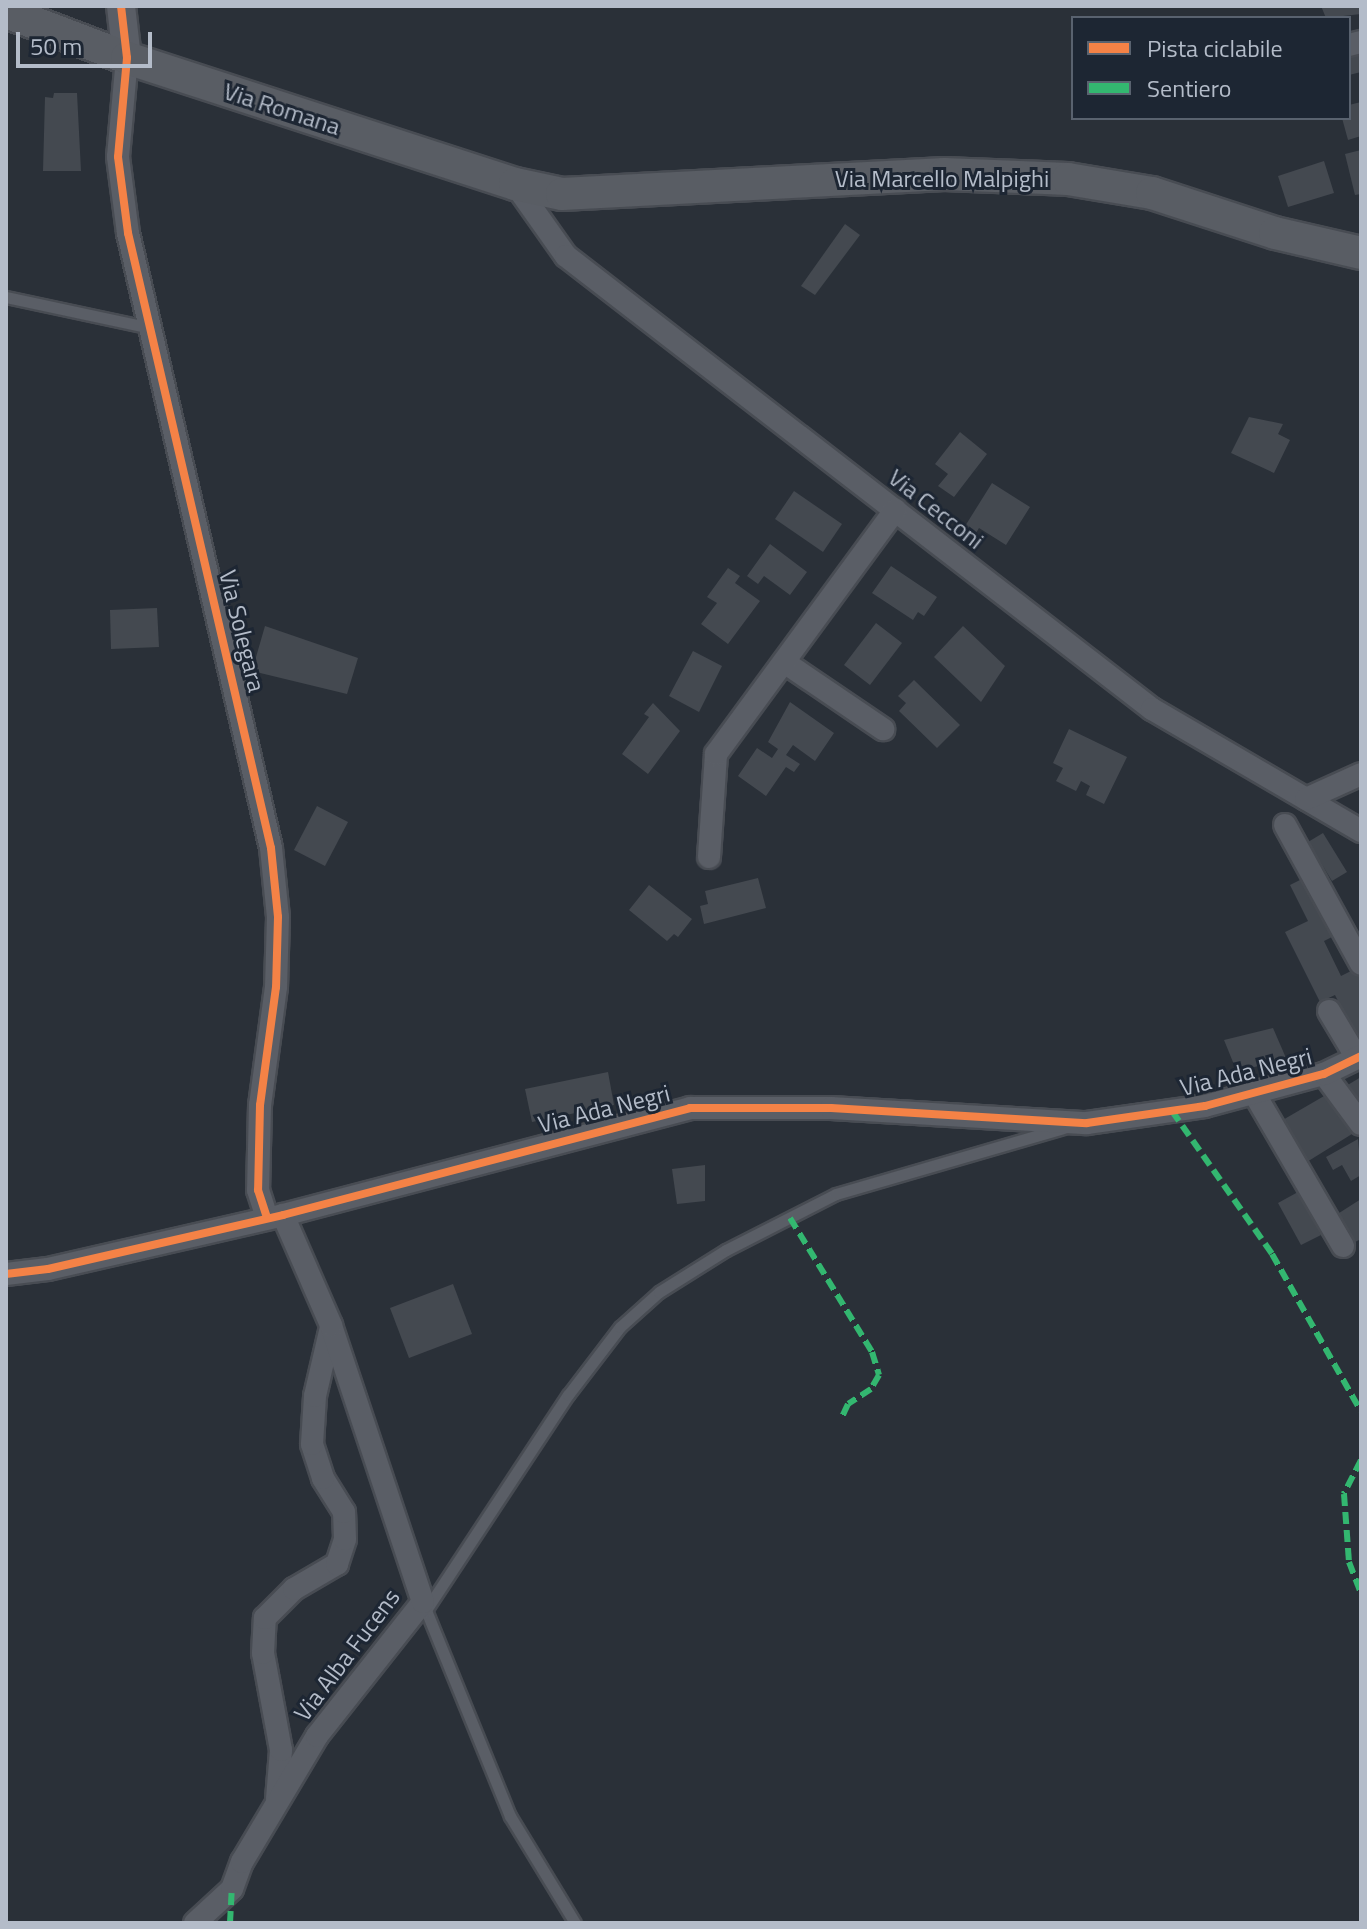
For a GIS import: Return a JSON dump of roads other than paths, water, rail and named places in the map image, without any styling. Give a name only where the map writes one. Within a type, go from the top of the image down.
[{"type":"main road","name":"Via Romana","points":[[6,12],[127,58],[515,184]]},
{"type":"main road","name":"Via Marcello Malpighi","points":[[515,184],[562,194],[929,175],[1068,179],[1152,193],[1275,233],[1361,253]]},
{"type":"street","points":[[121,6],[127,58]]},
{"type":"street","name":"Via Solegara","points":[[127,58],[118,157],[150,328],[271,848],[277,959],[260,1105],[258,1190],[275,1216]]},
{"type":"street","name":"Via Cecconi","points":[[515,184],[566,256],[1152,709],[1361,831]]},
{"type":"street","points":[[709,857],[716,754],[895,510]]},
{"type":"street","points":[[784,662],[883,729]]},
{"type":"street","points":[[1306,799],[1361,774]]},
{"type":"street","points":[[1285,825],[1361,964]]},
{"type":"street","points":[[1329,1011],[1359,1057]]},
{"type":"street","name":"Via Ada Negri","points":[[6,1274],[48,1269],[275,1216],[690,1108],[831,1108],[1087,1123],[1205,1106],[1324,1074],[1359,1057]]},
{"type":"street","points":[[1324,1074],[1361,1124]]},
{"type":"street","points":[[1254,1093],[1343,1246]]},
{"type":"street","name":"Via Alba Fucens","points":[[195,1923],[232,1889],[242,1862],[317,1736],[424,1606],[331,1325],[275,1216]]},
{"type":"street","points":[[276,1804],[281,1750],[263,1653],[265,1618],[294,1589],[337,1564],[345,1539],[344,1512],[323,1478],[312,1444],[315,1396],[331,1325]]},
{"type":"lane","points":[[6,297],[150,328]]},
{"type":"lane","points":[[575,1923],[510,1816],[424,1606],[568,1395],[620,1327],[659,1292],[726,1250],[836,1194],[1087,1123]]}]
